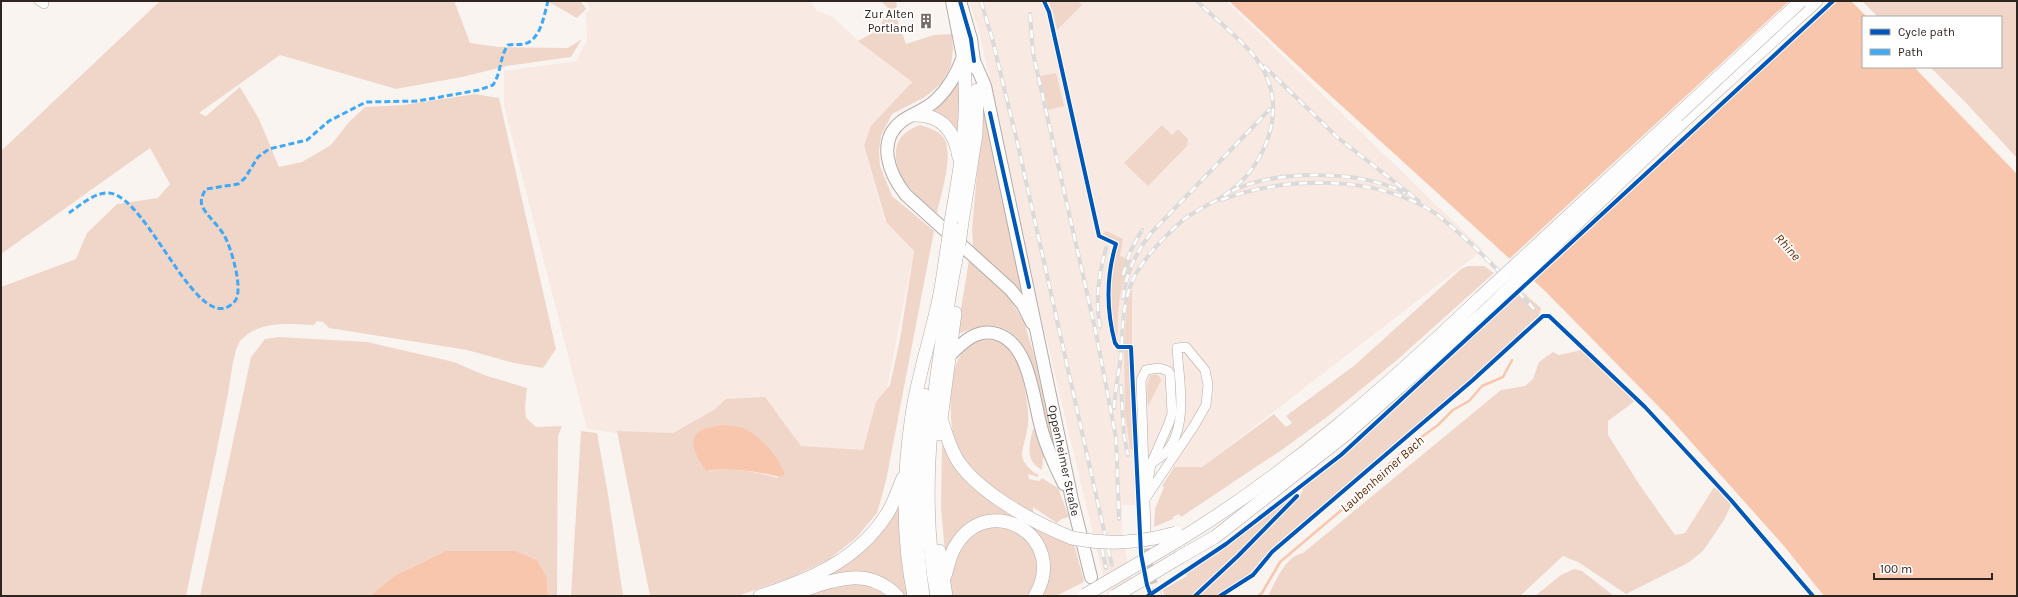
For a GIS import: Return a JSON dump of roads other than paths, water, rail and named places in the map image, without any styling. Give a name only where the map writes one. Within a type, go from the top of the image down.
[{"type":"highway","points":[[1084,595],[1177,537],[1202,526],[1272,478],[1312,447],[1480,298],[1801,1]]},
{"type":"highway","points":[[1115,596],[1215,537],[1345,435],[1489,308],[1678,126],[1816,1]]},
{"type":"highway","points":[[946,596],[938,543],[936,469],[941,418],[959,285],[956,225],[966,117],[968,59]]},
{"type":"highway","points":[[956,225],[976,134],[977,90]]},
{"type":"highway","points":[[914,116],[931,117],[947,127],[955,140],[961,167]]},
{"type":"highway","points":[[914,596],[907,546],[906,473],[916,391],[934,322],[956,248]]},
{"type":"highway","points":[[937,596],[929,531],[927,500],[929,443],[935,385],[956,248]]},
{"type":"highway","points":[[923,596],[916,521],[917,471],[921,413],[934,322]]},
{"type":"highway","points":[[941,418],[954,454],[959,463],[977,482],[1016,509],[1058,532],[1072,538],[1121,543],[1177,537]]},
{"type":"highway","points":[[760,596],[821,573],[855,551],[870,536],[887,513],[906,473]]},
{"type":"highway","points":[[944,579],[955,546],[968,531],[987,522],[1007,522],[1027,532],[1034,538],[1041,552],[1044,571],[1042,583],[1035,596]]},
{"type":"highway","points":[[787,596],[836,580],[856,577],[867,578],[878,582],[897,596]]},
{"type":"highway","points":[[1129,596],[1146,579]]},
{"type":"main road","points":[[952,1],[977,90],[990,113]]},
{"type":"main road","points":[[960,1],[971,39],[968,59],[956,74],[947,89],[935,101],[914,116],[900,123],[890,137],[887,154],[893,177],[903,191],[1010,288],[1030,317],[1040,344]]},
{"type":"main road","points":[[968,59],[985,86],[1040,344]]},
{"type":"main road","points":[[950,355],[966,340],[982,333],[1000,335],[1015,345],[1026,367],[1041,428],[1050,452],[1072,500]]},
{"type":"main road","name":"Oppenheimer Straße","points":[[1040,344],[1072,500],[1091,577]]},
{"type":"street","points":[[1145,467],[1162,456],[1172,446],[1180,427],[1177,348],[1186,347],[1205,370],[1208,385],[1207,399],[1200,416],[1171,463],[1145,499]]},
{"type":"street","points":[[1145,499],[1143,478],[1145,467],[1169,423],[1172,414],[1170,374],[1168,371],[1159,368],[1146,370],[1141,380],[1145,467],[1146,532]]},
{"type":"street","points":[[1145,467],[1162,467],[1171,463]]},
{"type":"water","name":"Rhine","points":[[1229,1],[1851,1],[1866,16],[1862,16],[1862,68],[1915,68],[2017,174],[2017,596],[1824,596],[1784,546],[1667,415],[1545,291],[1310,77]]},
{"type":"water","points":[[721,425],[743,428],[757,436],[774,454],[785,475],[776,476],[734,470],[706,471],[697,456],[694,438],[702,430]]},
{"type":"water","points":[[445,551],[516,551],[537,560],[547,577],[548,596],[370,596],[394,576]]},
{"type":"waterway","name":"Laubenheimer Bach","points":[[1258,596],[1262,593],[1280,562],[1364,491],[1388,465],[1412,444],[1438,425],[1453,410],[1469,401],[1482,386],[1503,377],[1512,360]]},
{"type":"tunnel","points":[[1146,535],[1149,569],[1156,593]]},
{"type":"railway","points":[[981,1],[992,38],[1017,141],[1105,535]]},
{"type":"railway","points":[[1114,408],[1121,354],[1124,312],[1128,292],[1137,272],[1158,244],[1183,220],[1222,197],[1237,186],[1259,157],[1267,141],[1272,124],[1273,106],[1270,88],[1264,71],[1243,43],[1197,1]]},
{"type":"railway","points":[[1030,14],[1033,53],[1096,333],[1116,438],[1119,519]]},
{"type":"railway","points":[[1264,66],[1338,138],[1419,201]]},
{"type":"railway","points":[[1123,298],[1124,289],[1132,264],[1151,233],[1270,109]]},
{"type":"railway","points":[[1232,191],[1251,184],[1272,179],[1319,175],[1343,176],[1366,180],[1387,185],[1405,193]]},
{"type":"railway","points":[[1221,200],[1246,192],[1273,186],[1301,183],[1358,185],[1385,191],[1411,200],[1440,216],[1485,257],[1534,309]]},
{"type":"railway","points":[[1123,275],[1130,252],[1142,230]]},
{"type":"railway","points":[[1100,327],[1098,287],[1106,248]]},
{"type":"railway","points":[[1121,386],[1124,436],[1128,455]]},
{"type":"railway","points":[[1102,549],[1106,568]]},
{"type":"railway","points":[[1108,549],[1112,565]]},
{"type":"place","name":"Zur Alten Portland","points":[[926,21]]}]
